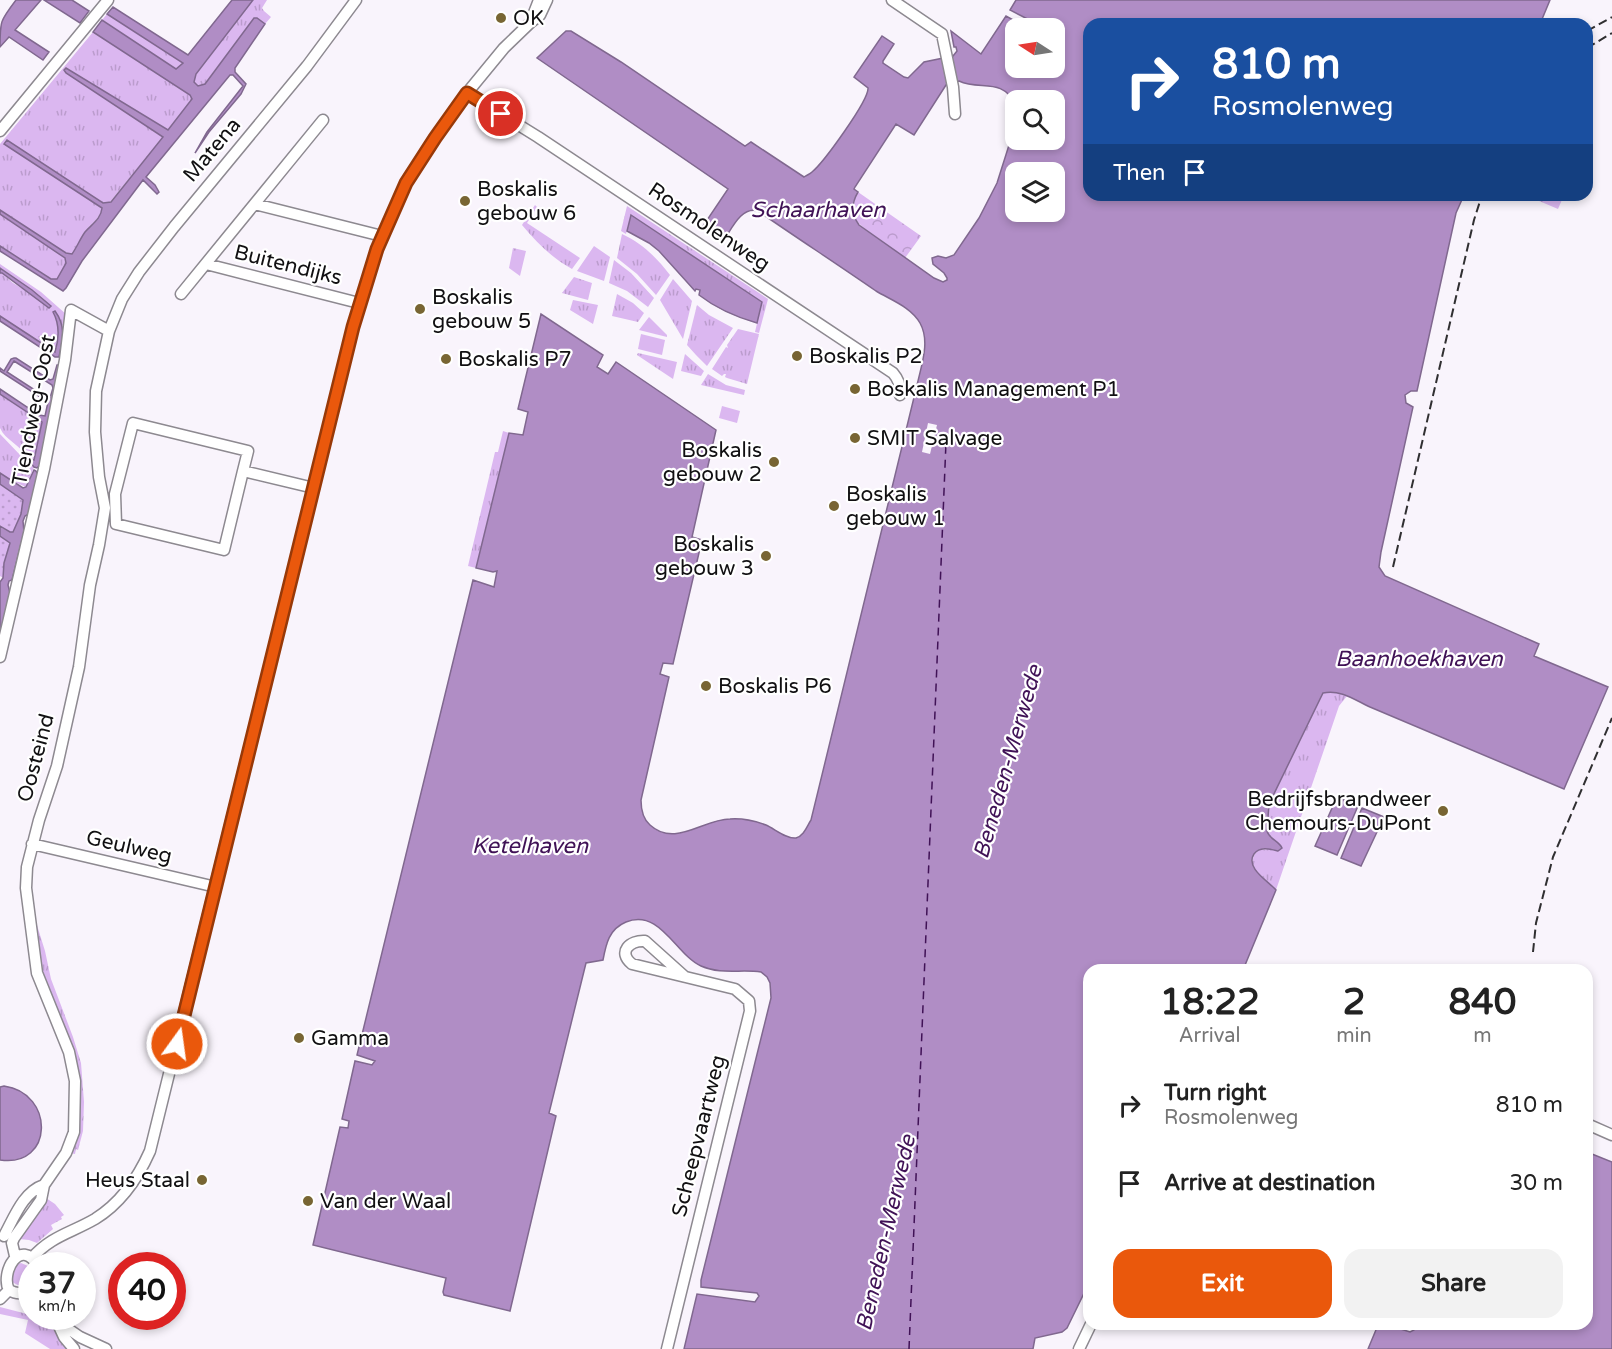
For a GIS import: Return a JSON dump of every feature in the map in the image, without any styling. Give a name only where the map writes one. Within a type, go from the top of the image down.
[{"type":"street","points":[[0,131],[108,0]]},
{"type":"street","name":"Matena","points":[[109,331],[122,299],[139,272],[174,226],[307,66],[356,0]]},
{"type":"street","points":[[531,22],[539,0]]},
{"type":"street","points":[[41,1252],[47,1243],[94,1219],[108,1209],[130,1188],[150,1151],[359,303],[382,236],[406,183],[435,138],[467,93],[504,48],[540,15],[547,0]]},
{"type":"street","points":[[892,0],[942,34],[953,87],[955,114]]},
{"type":"street","name":"Rosmolenweg","points":[[467,93],[538,136],[893,373],[899,381],[900,395]]},
{"type":"street","name":"Buitendijks","points":[[181,294],[323,120]]},
{"type":"street","points":[[255,204],[382,236]]},
{"type":"street","name":"Buitendijks","points":[[206,264],[359,303]]},
{"type":"street","name":"Tiendweg-Oost","points":[[0,657],[41,480],[65,360],[71,310],[109,331]]},
{"type":"street","name":"Oosteind","points":[[15,1256],[12,1243],[14,1238],[41,1200],[44,1185],[66,1153],[74,1132],[75,1081],[69,1052],[37,973],[26,888],[27,867],[32,844],[57,766],[79,667],[90,585],[105,508],[99,477],[95,432],[96,391],[109,331]]},
{"type":"street","points":[[133,423],[248,451],[243,471],[224,550],[116,524],[115,494],[133,423]]},
{"type":"street","points":[[243,471],[314,488]]},
{"type":"street","name":"Geulweg","points":[[32,844],[216,887]]},
{"type":"street","name":"Scheepvaartweg","points":[[667,1349],[750,1011],[749,1000],[735,989],[632,964],[626,957],[627,947],[632,942],[645,941],[684,976]]},
{"type":"street","points":[[1593,1127],[1612,1135]]},
{"type":"street","name":"Oosteind","points":[[4,1236],[17,1211],[31,1192],[44,1185]]},
{"type":"street","points":[[18,1256],[5,1262],[1,1272],[2,1282],[9,1290],[18,1294]]},
{"type":"street","points":[[0,1299],[9,1290]]},
{"type":"street","points":[[60,1330],[75,1349]]},
{"type":"street","points":[[70,1330],[106,1349]]},
{"type":"street","points":[[1079,1349],[1087,1330]]},
{"type":"green space","points":[[253,0],[267,0],[262,8],[271,17],[265,24],[257,18],[205,84],[195,85],[196,74]]},
{"type":"green space","points":[[107,14],[183,62],[177,70],[102,20]]},
{"type":"green space","points":[[93,32],[190,95],[192,99],[168,130],[66,68],[163,137],[110,202],[103,203],[7,141],[5,144],[102,208],[72,254],[66,253],[0,210],[0,144]]},
{"type":"green space","points":[[858,192],[921,236],[905,258],[865,229],[856,219],[853,208]]},
{"type":"green space","points":[[1539,201],[1561,201],[1558,209]]},
{"type":"green space","points":[[535,205],[537,207],[527,223],[580,258],[572,269],[545,250],[522,225]]},
{"type":"green space","points":[[627,206],[768,299],[759,333],[755,332],[762,302],[631,215],[626,234],[621,231]]},
{"type":"green space","points":[[0,214],[65,258],[67,262],[57,279],[52,279],[0,246]]},
{"type":"green space","points":[[622,234],[649,252],[670,275],[656,295],[637,274],[617,258]]},
{"type":"green space","points":[[594,246],[610,257],[604,281],[577,271]]},
{"type":"green space","points":[[513,248],[526,251],[520,276],[509,268]]},
{"type":"green space","points":[[614,260],[631,273],[654,298],[648,307],[627,291],[609,283]]},
{"type":"green space","points":[[0,264],[41,292],[67,315],[63,357],[59,357],[63,326],[53,313],[58,332],[55,353],[0,316],[0,273],[30,293],[32,290],[0,268]]},
{"type":"green space","points":[[574,277],[592,283],[588,300],[562,293]]},
{"type":"green space","points":[[673,279],[692,301],[683,339],[660,300]]},
{"type":"green space","points":[[617,294],[633,303],[644,313],[638,322],[612,316]]},
{"type":"green space","points":[[573,300],[598,305],[593,324],[570,310]]},
{"type":"green space","points":[[697,305],[709,315],[733,328],[707,366],[687,345]]},
{"type":"green space","points":[[649,317],[667,335],[667,337],[639,330]]},
{"type":"green space","points":[[738,329],[759,334],[747,384],[727,378],[726,374],[722,376],[712,369],[726,347],[728,348],[727,345]]},
{"type":"green space","points":[[641,334],[665,340],[662,355],[638,349]]},
{"type":"green space","points":[[638,353],[677,362],[673,379],[637,355]]},
{"type":"green space","points":[[685,354],[704,371],[701,376],[681,371]]},
{"type":"green space","points":[[708,374],[726,385],[745,390],[744,395],[701,385]]},
{"type":"green space","points":[[0,394],[42,422],[34,460],[29,461],[34,467],[26,487],[0,473],[0,434],[23,458],[26,457],[0,428]]},
{"type":"green space","points":[[722,406],[740,411],[737,423],[719,418]]},
{"type":"green space","points":[[503,431],[509,433],[476,568],[468,566],[495,452],[498,452]]},
{"type":"green space","points":[[0,484],[23,500],[21,514],[13,532],[0,526]]},
{"type":"green space","points":[[0,536],[10,543],[4,563],[3,578],[0,576]]},
{"type":"green space","points":[[1329,692],[1347,696],[1339,706],[1276,890],[1257,872],[1253,862],[1254,856],[1258,850],[1269,849],[1267,831],[1269,804],[1321,696]]},
{"type":"green space","points":[[32,909],[51,979],[81,1063],[84,1102],[83,1131],[75,1154],[65,1152],[77,1093],[38,961]]},
{"type":"green space","points":[[46,1198],[55,1204],[64,1215],[62,1219],[51,1225],[53,1229],[37,1243],[19,1239]]},
{"type":"green space","points":[[18,1264],[18,1285],[11,1280],[15,1265]]},
{"type":"green space","points":[[0,1307],[18,1312],[18,1318],[0,1314]]},
{"type":"green space","points":[[26,1330],[56,1330],[70,1349],[50,1349],[25,1333]]},
{"type":"water","points":[[16,0],[41,0],[15,30],[49,52],[43,60],[9,37],[0,47],[2,22]]},
{"type":"water","points":[[44,0],[72,0],[89,11],[80,23]]},
{"type":"water","points":[[232,0],[253,0],[196,74],[194,82],[198,86],[205,84],[254,18],[257,18],[265,24],[235,68],[235,72],[246,84],[241,94],[209,132],[195,153],[207,132],[243,86],[233,75],[230,75],[146,177],[159,192],[157,194],[143,180],[82,261],[63,291],[0,251],[0,246],[51,279],[57,279],[66,263],[65,258],[0,214],[0,210],[66,253],[72,254],[85,232],[98,218],[102,208],[4,144],[7,140],[103,203],[111,202],[163,137],[66,73],[64,70],[66,68],[168,130],[192,99],[190,95],[93,32],[102,20],[176,69],[183,63],[107,14],[113,7],[188,55]]},
{"type":"water","points":[[1016,0],[1550,0],[1542,18],[1083,18],[1083,201],[1461,201],[1456,213],[1417,391],[1411,391],[1405,395],[1406,403],[1413,407],[1379,567],[1385,576],[1539,644],[1534,656],[1608,687],[1564,789],[1347,696],[1323,693],[1269,804],[1267,831],[1282,848],[1278,851],[1259,850],[1252,859],[1255,869],[1276,890],[1245,964],[1083,964],[1083,1295],[1067,1328],[1062,1332],[1035,1338],[1033,1349],[684,1349],[697,1294],[755,1302],[759,1296],[757,1293],[701,1287],[701,1280],[771,998],[770,983],[761,972],[724,971],[701,966],[658,927],[649,921],[638,919],[620,925],[612,933],[603,960],[586,963],[549,1113],[556,1116],[510,1311],[444,1295],[446,1278],[313,1245],[340,1127],[348,1128],[349,1121],[342,1119],[355,1061],[372,1065],[375,1061],[357,1055],[473,580],[494,587],[497,571],[476,568],[509,433],[523,435],[528,412],[518,409],[541,314],[603,355],[597,367],[608,374],[616,362],[716,430],[692,537],[702,540],[673,664],[663,663],[660,674],[669,677],[641,800],[643,814],[648,823],[669,834],[689,831],[720,820],[739,819],[762,824],[796,838],[803,833],[811,820],[923,359],[925,345],[923,330],[916,317],[900,304],[876,291],[758,211],[752,210],[742,215],[724,240],[703,226],[728,189],[537,58],[566,31],[571,31],[745,146],[751,142],[804,177],[812,172],[826,156],[861,105],[868,88],[854,77],[882,36],[894,44],[883,63],[908,78],[924,62],[953,56],[957,51],[951,31],[981,54],[1006,16],[1010,18],[1005,18],[1005,78],[1065,78],[1065,18],[1026,18],[1010,10]],"holes":[[[959,81],[997,87],[1005,91],[1065,90],[1065,150],[1007,150],[997,183],[979,218],[954,255],[946,258],[938,256],[932,258],[933,264],[947,278],[943,282],[859,225],[853,213],[853,205],[858,192],[854,189],[896,124],[914,135],[946,85]]]},
{"type":"water","points":[[631,215],[762,302],[757,323],[727,312],[699,295],[700,290],[695,291],[659,251],[627,231]]},
{"type":"water","points":[[0,268],[51,306],[49,308],[0,273]]},
{"type":"water","points":[[55,311],[62,327],[59,357],[55,357],[0,321],[0,316],[55,352],[58,332],[53,312]]},
{"type":"water","points":[[16,358],[50,380],[53,379],[57,365],[59,365],[54,400],[40,465],[37,468],[29,461],[34,460],[42,422],[0,394],[0,389],[39,415],[45,416],[48,402],[0,371],[0,368],[4,371],[11,359]],"holes":[[[14,361],[52,385],[50,398],[47,398],[7,372]]]},
{"type":"water","points":[[34,470],[38,475],[29,514],[23,521],[24,532],[12,580],[8,585],[10,593],[0,638],[0,582],[3,578],[4,563],[10,543],[0,536],[0,526],[13,532],[21,514],[23,500],[0,484],[0,473],[23,488],[26,487]]},
{"type":"water","points":[[1337,797],[1358,806],[1337,855],[1315,846]]},
{"type":"water","points":[[1362,808],[1384,817],[1361,866],[1341,858]]},
{"type":"water","points":[[4,1086],[21,1092],[32,1102],[39,1115],[41,1129],[38,1142],[31,1153],[18,1159],[0,1160],[0,1087]]},
{"type":"water","points":[[1593,1154],[1612,1162],[1612,1349],[1368,1349],[1376,1330],[1410,1332],[1414,1330],[1593,1330]]},
{"type":"pier","points":[[928,423],[937,425],[930,454],[922,452]]},
{"type":"ferry route","points":[[909,1349],[946,442],[934,439]]},
{"type":"railway","points":[[1593,28],[1612,17]]},
{"type":"railway","points":[[1593,44],[1612,33]]},
{"type":"railway","points":[[1393,567],[1480,201]]},
{"type":"railway","points":[[1533,952],[1536,923],[1553,857],[1612,718]]},
{"type":"place","name":"OK","points":[[501,18]]},
{"type":"place","name":"Boskalis gebouw 6","points":[[465,201]]},
{"type":"place","name":"Boskalis gebouw 5","points":[[420,309]]},
{"type":"place","name":"Boskalis P2","points":[[797,356]]},
{"type":"place","name":"Boskalis P7","points":[[446,359]]},
{"type":"place","name":"Boskalis Management P1","points":[[855,389]]},
{"type":"place","name":"SMIT Salvage","points":[[855,438]]},
{"type":"place","name":"Boskalis gebouw 2","points":[[774,462]]},
{"type":"place","name":"Boskalis gebouw 1","points":[[834,506]]},
{"type":"place","name":"Boskalis gebouw 3","points":[[766,556]]},
{"type":"place","name":"Boskalis P6","points":[[706,686]]},
{"type":"place","name":"Bedrijfsbrandweer Chemours-DuPont","points":[[1443,811]]},
{"type":"place","name":"Gamma","points":[[299,1038]]},
{"type":"place","name":"Heus Staal","points":[[202,1180]]},
{"type":"place","name":"Van der Waal","points":[[308,1201]]},
{"type":"route","points":[[177,1044],[359,303],[377,249],[406,183],[467,93],[501,114]]},
{"type":"water label","name":"Schaarhaven","points":[[818,210]]},
{"type":"water label","name":"Baanhoekhaven","points":[[1419,659]]},
{"type":"water label","name":"Beneden-Merwede","points":[[1008,762]]},
{"type":"water label","name":"Ketelhaven","points":[[530,846]]},
{"type":"water label","name":"Beneden-Merwede","points":[[886,1233]]}]
